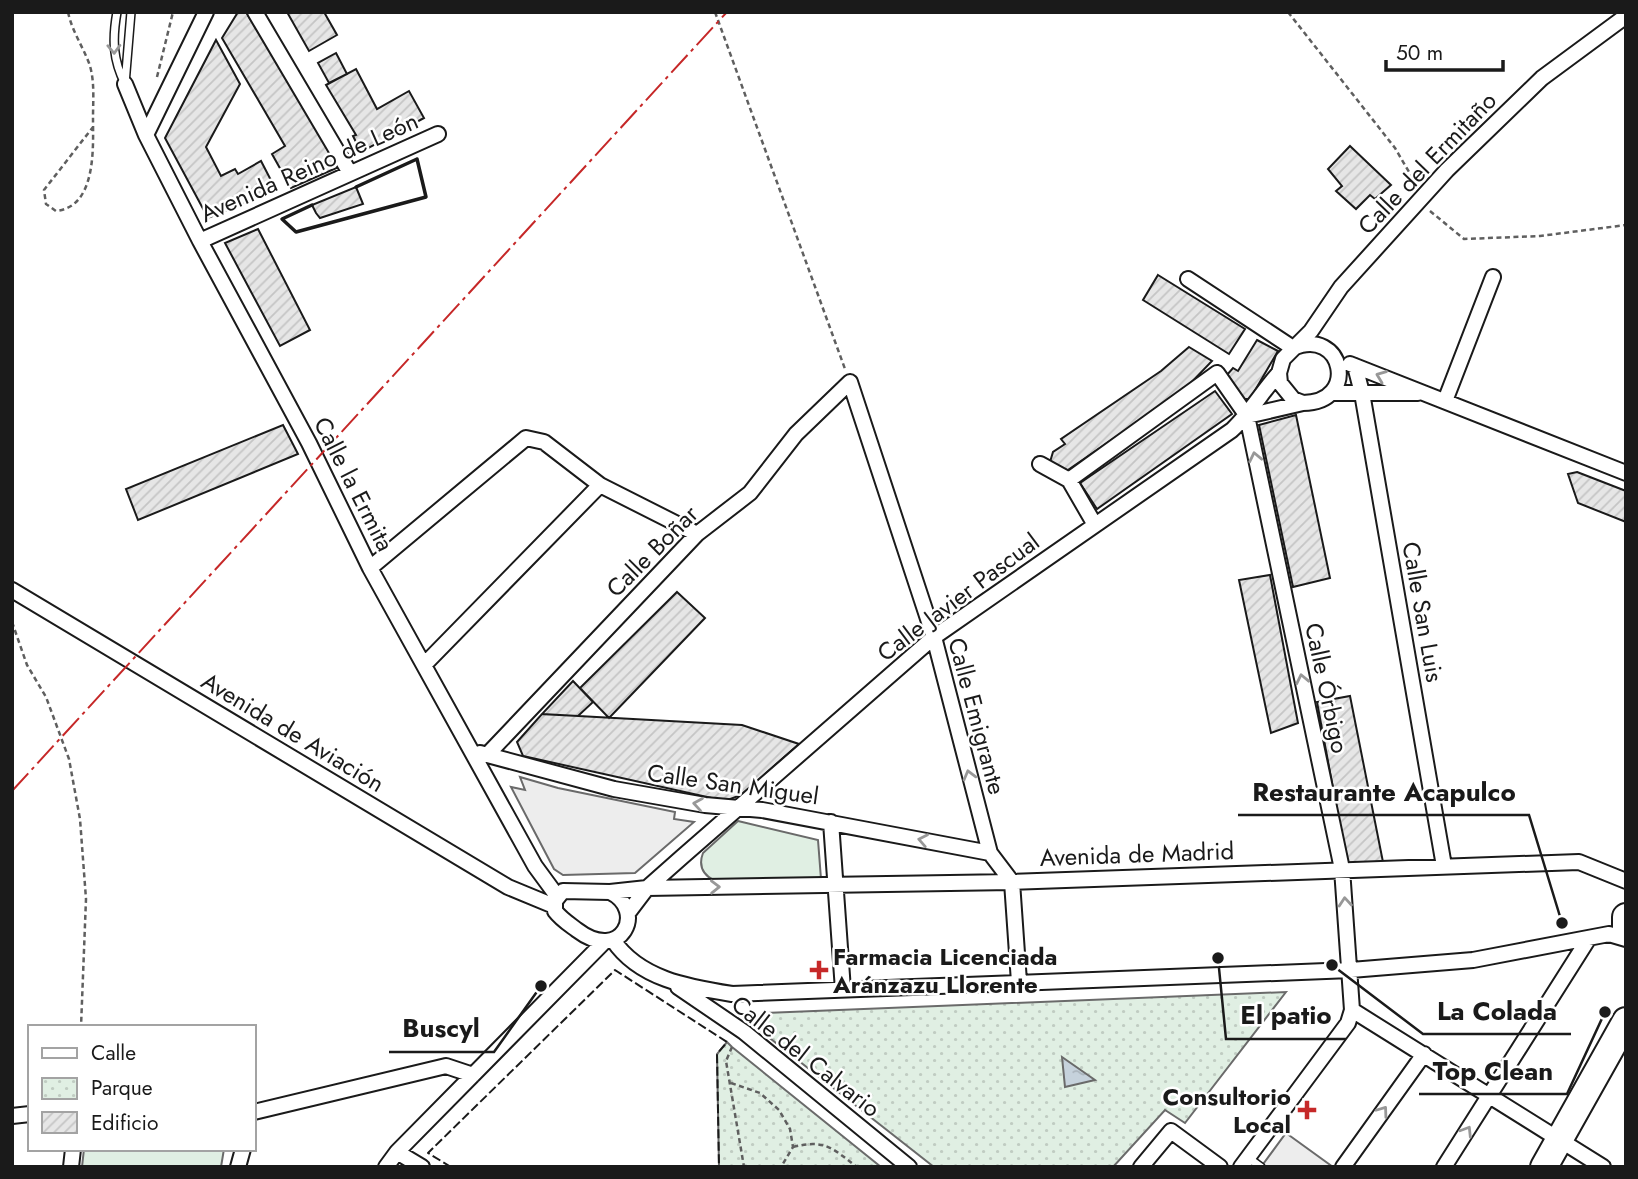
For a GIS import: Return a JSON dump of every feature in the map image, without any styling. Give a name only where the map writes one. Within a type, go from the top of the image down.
[{"type":"highway","points":[[1626,917],[1626,932]]},
{"type":"highway","points":[[1564,1151],[1626,1021]]},
{"type":"highway","points":[[1544,1167],[1564,1151],[1626,1058]]},
{"type":"street","points":[[146,135],[206,12]]},
{"type":"street","points":[[255,12],[350,173]]},
{"type":"street","name":"Calle del Ermitaño","points":[[1293,348],[1311,331],[1341,287],[1447,170],[1542,78],[1626,16]]},
{"type":"street","name":"Calle la Ermita","points":[[125,85],[146,135],[309,443],[370,568],[556,901]]},
{"type":"street","name":"Avenida Reino de León","points":[[200,241],[438,134]]},
{"type":"street","points":[[1445,401],[1493,277]]},
{"type":"street","points":[[1188,279],[1293,348]]},
{"type":"street","points":[[1311,331],[1336,359],[1626,473]]},
{"type":"street","points":[[1322,346],[1312,343],[1293,348],[1283,359],[1279,373],[1285,392],[1303,403],[1324,399],[1332,393],[1339,376],[1336,359]]},
{"type":"street","name":"Calle San Luis","points":[[1355,366],[1362,393],[1444,866]]},
{"type":"street","points":[[1069,480],[1217,373],[1247,416]]},
{"type":"street","name":"Calle Javier Pascual","points":[[628,913],[647,888],[934,638],[1232,430],[1247,416],[1259,394],[1279,373]]},
{"type":"street","name":"Calle Boñar","points":[[486,755],[698,534],[750,493],[796,435],[850,382]]},
{"type":"street","name":"Calle Emigrante","points":[[850,382],[934,638],[990,853],[1012,882]]},
{"type":"street","points":[[1332,393],[1426,393]]},
{"type":"street","name":"Calle Javier Pascual","points":[[1247,416],[1303,403]]},
{"type":"street","name":"Calle Órbigo","points":[[1247,416],[1342,869],[1352,1010]]},
{"type":"street","points":[[370,568],[526,438],[544,442],[600,485],[698,534]]},
{"type":"street","points":[[1040,464],[1069,480],[1095,525]]},
{"type":"street","points":[[424,665],[600,485]]},
{"type":"street","name":"Avenida de Aviación","points":[[12,590],[508,887],[556,901]]},
{"type":"street","name":"Calle San Miguel","points":[[471,752],[614,789],[705,805],[831,822],[990,853]]},
{"type":"street","points":[[831,822],[843,990]]},
{"type":"street","name":"Avenida de Madrid","points":[[647,888],[1012,882],[1579,862],[1626,881]]},
{"type":"street","points":[[1012,882],[1019,982]]},
{"type":"street","points":[[647,888],[610,892],[567,890],[556,901],[558,915],[587,938],[608,942],[622,954],[674,984],[732,994],[1351,970],[1474,960],[1609,934],[1626,939]]},
{"type":"street","points":[[386,1167],[397,1152],[473,1075],[626,927],[628,913],[621,899],[610,892]]},
{"type":"street","points":[[587,938],[587,962]]},
{"type":"street","points":[[1444,1167],[1589,938]]},
{"type":"street","name":"Calle del Calvario","points":[[674,984],[744,1032],[909,1167]]},
{"type":"street","points":[[1251,1164],[1348,1023],[1352,1010],[1489,1096],[1564,1151],[1603,1167]]},
{"type":"street","points":[[1343,1167],[1424,1054]]},
{"type":"street","points":[[256,1113],[365,1083],[446,1066],[473,1075]]},
{"type":"street","points":[[1141,1167],[1171,1131],[1220,1167]]},
{"type":"street","points":[[397,1152],[422,1167]]},
{"type":"lane","points":[[117,12],[113,33],[114,62],[125,85]]},
{"type":"lane","points":[[125,85],[131,12]]},
{"type":"path","points":[[68,12],[71,26],[89,64],[93,127],[92,165],[79,196],[65,210],[51,208],[43,196],[47,183],[93,127]]},
{"type":"path","points":[[155,81],[173,12]]},
{"type":"path","points":[[715,12],[850,382]]},
{"type":"path","points":[[12,622],[27,665],[46,697],[69,760],[80,819],[86,899],[81,1025]]},
{"type":"path","points":[[732,1046],[726,1061],[744,1167]]},
{"type":"path","points":[[730,1083],[760,1093],[779,1110],[790,1129],[793,1147],[781,1167]]},
{"type":"path","points":[[793,1147],[809,1143],[828,1144],[857,1167]]},
{"type":"green space","points":[[738,821],[818,840],[821,879],[711,879],[701,866],[703,853]]},
{"type":"green space","points":[[1286,992],[1185,1123],[1165,1110],[1113,1167],[934,1167],[748,1021],[765,1013]]},
{"type":"green space","points":[[727,1042],[881,1167],[719,1167],[717,1054]]},
{"type":"green space","points":[[84,1151],[224,1151],[221,1167],[82,1167]]},
{"type":"shaded area","points":[[520,777],[558,788],[675,812],[674,819],[694,822],[635,873],[563,875],[554,869],[511,787],[525,790]]},
{"type":"shaded area","points":[[1286,1133],[1333,1167],[1261,1167]]},
{"type":"water","points":[[1062,1057],[1095,1080],[1065,1087]]},
{"type":"building","points":[[238,12],[246,12],[341,166],[291,188],[272,154],[285,146],[222,38]]},
{"type":"building","points":[[287,12],[324,12],[337,35],[309,51]]},
{"type":"building","points":[[216,40],[240,84],[206,147],[221,176],[235,169],[238,174],[261,161],[276,190],[208,218],[165,138]]},
{"type":"building","points":[[336,53],[347,74],[329,83],[318,63]]},
{"type":"building","points":[[356,69],[377,109],[409,91],[424,118],[361,152],[353,136],[356,135],[326,85]]},
{"type":"building","points":[[1350,146],[1391,185],[1375,199],[1370,195],[1356,209],[1336,191],[1342,186],[1328,169]]},
{"type":"building","points":[[356,187],[363,204],[320,218],[316,213],[312,205]]},
{"type":"building","points":[[258,229],[310,330],[280,346],[225,243]]},
{"type":"building","points":[[1158,275],[1245,329],[1229,354],[1143,300]]},
{"type":"building","points":[[1257,340],[1278,351],[1250,399],[1244,399],[1226,376],[1233,368],[1238,371]]},
{"type":"building","points":[[1189,347],[1212,361],[1184,390],[1065,472],[1050,462],[1053,452],[1065,444],[1061,439],[1161,371]]},
{"type":"building","points":[[1215,391],[1232,414],[1097,509],[1080,483]]},
{"type":"building","points":[[1296,415],[1330,578],[1293,587],[1259,425]]},
{"type":"building","points":[[283,425],[298,454],[138,520],[126,489]]},
{"type":"building","points":[[1577,472],[1626,491],[1626,522],[1578,503],[1568,474]]},
{"type":"building","points":[[1270,575],[1298,723],[1271,733],[1239,580]]},
{"type":"building","points":[[677,592],[705,618],[609,718],[580,688]]},
{"type":"building","points":[[573,681],[593,702],[578,716],[542,714]]},
{"type":"building","points":[[1350,696],[1383,862],[1347,864],[1317,702]]},
{"type":"building","points":[[542,714],[742,725],[799,744],[741,795],[725,801],[523,756],[517,742]]},
{"type":"fence","points":[[451,1167],[428,1153],[615,970],[727,1042],[717,1054],[719,1167]]},
{"type":"wall","points":[[312,205],[282,219],[296,232],[426,197],[417,159],[356,187]]},
{"type":"power","points":[[12,791],[727,12]]},
{"type":"place","name":"Restaurante Acapulco","points":[[1562,923]]},
{"type":"place","name":"El patio","points":[[1218,958]]},
{"type":"place","name":"La Colada","points":[[1332,965]]},
{"type":"place","name":"Farmacia Licenciada Aránzazu Llorente","points":[[819,970]]},
{"type":"place","name":"Buscyl","points":[[541,986]]},
{"type":"place","name":"Top Clean","points":[[1605,1012]]},
{"type":"place","name":"Consultorio Local","points":[[1307,1110]]}]
